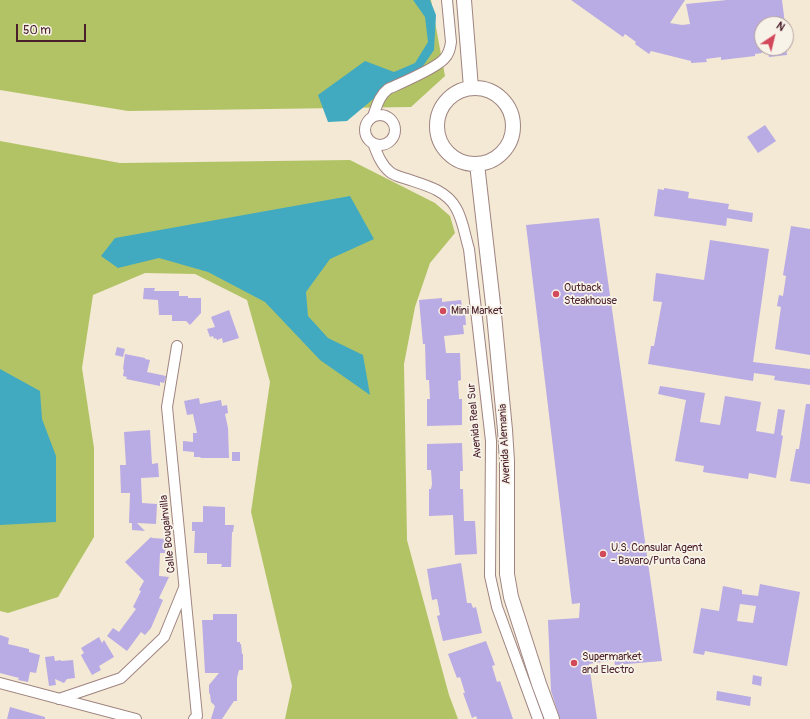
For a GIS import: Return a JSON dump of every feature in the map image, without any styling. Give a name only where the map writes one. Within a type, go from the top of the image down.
[{"type":"street","points":[[373,116],[385,116],[392,120],[395,130],[391,141],[381,145],[373,143],[369,139],[365,130],[384,93],[438,64],[447,55],[451,42],[447,0]]},
{"type":"street","points":[[464,0],[471,88]]},
{"type":"street","points":[[471,88],[487,90],[501,98],[508,106],[512,116],[513,128],[511,139],[506,149],[498,157],[488,162],[477,164],[466,163],[456,159],[441,144],[437,134],[437,121],[445,102],[452,95],[461,90],[471,88]]},
{"type":"street","points":[[378,103],[385,116]]},
{"type":"street","name":"Avenida Real Sur","points":[[373,143],[384,166],[395,175],[437,189],[448,198],[456,208],[463,226],[469,249],[491,441],[490,576],[497,607],[538,719]]},
{"type":"street","points":[[381,159],[385,144]]},
{"type":"street","name":"Avenida Alemania","points":[[477,164],[493,304],[505,430],[507,461],[508,574],[512,596],[539,684],[552,719]]},
{"type":"street","name":"Calle Bougainvilla","points":[[177,346],[167,407],[197,716],[194,719]]},
{"type":"street","points":[[59,698],[121,678],[164,637],[185,586]]},
{"type":"street","points":[[0,683],[136,719]]},
{"type":"green space","points":[[0,0],[431,0],[445,76],[411,107],[128,111],[0,90]]},
{"type":"green space","points":[[0,141],[120,163],[350,160],[435,203],[450,216],[455,233],[430,263],[415,307],[404,364],[407,540],[449,695],[458,719],[285,719],[292,686],[251,512],[270,382],[247,300],[195,274],[145,273],[93,295],[82,368],[94,448],[94,537],[58,597],[8,613],[0,611]]},
{"type":"water","points":[[413,0],[430,0],[436,15],[434,50],[423,66],[400,83],[384,90],[347,121],[328,122],[318,95],[365,61],[394,72],[415,63],[428,42],[425,17]]},
{"type":"water","points":[[350,196],[374,239],[330,259],[306,292],[308,316],[328,338],[363,355],[370,395],[320,360],[265,302],[208,272],[159,258],[118,268],[101,256],[115,238]]},
{"type":"water","points":[[0,369],[40,391],[42,419],[56,456],[56,522],[0,525]]},
{"type":"building","points":[[571,0],[685,0],[670,23],[682,25],[690,24],[686,4],[727,0],[782,0],[784,16],[754,16],[755,56],[721,60],[721,57],[706,59],[707,62],[691,63],[691,61],[651,51],[649,54],[635,44],[636,42],[625,34],[623,37]]},
{"type":"building","points":[[765,125],[776,141],[758,153],[747,137]]},
{"type":"building","points":[[664,188],[689,192],[688,198],[729,204],[728,209],[753,213],[752,222],[727,218],[726,226],[654,216],[658,189],[664,190]]},
{"type":"building","points":[[599,218],[662,661],[615,665],[614,660],[589,664],[597,719],[560,719],[551,691],[548,620],[579,618],[580,603],[572,604],[526,225]]},
{"type":"building","points":[[791,226],[810,229],[810,355],[775,349],[781,307],[777,306],[779,295],[783,296],[786,276],[783,275]]},
{"type":"building","points":[[710,240],[769,249],[753,362],[810,369],[810,385],[774,380],[775,376],[754,373],[753,381],[648,364],[651,346],[654,346],[662,302],[653,301],[656,273],[704,280]]},
{"type":"building","points":[[144,288],[155,288],[154,291],[179,291],[179,296],[201,298],[201,313],[190,325],[186,321],[172,321],[172,315],[159,315],[158,300],[143,299]]},
{"type":"building","points":[[442,298],[442,302],[461,300],[463,312],[465,312],[466,325],[463,325],[464,334],[444,336],[446,353],[460,353],[461,380],[458,381],[459,399],[462,399],[462,425],[427,426],[427,399],[430,399],[429,380],[426,380],[425,344],[423,344],[419,300]]},
{"type":"building","points":[[229,310],[239,338],[223,343],[222,338],[217,340],[216,338],[214,339],[213,336],[210,337],[207,329],[215,327],[211,317]]},
{"type":"building","points":[[117,347],[125,349],[123,357],[115,355]]},
{"type":"building","points":[[125,354],[150,360],[147,372],[166,376],[164,383],[160,382],[160,386],[126,379],[127,377],[123,376]]},
{"type":"building","points":[[660,386],[705,393],[700,422],[720,425],[725,396],[761,402],[756,431],[774,434],[778,409],[785,410],[781,435],[783,436],[776,478],[749,473],[748,479],[703,472],[704,466],[675,461],[686,400],[658,394]]},
{"type":"building","points":[[199,398],[200,404],[221,400],[222,406],[227,405],[228,413],[225,414],[228,428],[229,458],[194,457],[194,452],[183,451],[183,441],[193,442],[193,433],[197,433],[193,414],[187,415],[184,401]]},
{"type":"building","points":[[806,404],[810,404],[810,484],[790,481],[796,449],[799,449]]},
{"type":"building","points":[[150,430],[152,464],[158,463],[159,477],[141,478],[142,503],[157,504],[156,524],[137,523],[145,531],[132,530],[132,523],[129,523],[130,493],[121,493],[120,465],[126,465],[124,432]]},
{"type":"building","points":[[462,443],[463,471],[460,471],[460,489],[463,489],[464,521],[475,521],[477,554],[455,555],[453,515],[429,516],[429,489],[431,489],[432,484],[431,470],[427,470],[427,444]]},
{"type":"building","points":[[232,452],[240,452],[240,461],[232,461]]},
{"type":"building","points":[[203,506],[225,507],[225,525],[234,525],[232,532],[231,567],[221,567],[222,564],[207,564],[207,553],[194,553],[195,531],[192,531],[192,522],[203,522]]},
{"type":"building","points":[[151,537],[166,539],[165,553],[160,553],[159,576],[169,577],[159,598],[163,600],[151,628],[145,635],[141,632],[127,651],[107,636],[113,628],[119,632],[136,609],[133,607],[144,581],[125,562]]},
{"type":"building","points":[[461,563],[467,603],[471,603],[473,608],[476,607],[482,633],[443,641],[437,616],[440,615],[437,599],[432,600],[427,569]]},
{"type":"building","points":[[760,584],[800,592],[787,666],[705,651],[704,655],[693,653],[701,608],[719,611],[723,586],[742,590],[742,594],[758,596]],"holes":[[[740,604],[756,606],[753,623],[737,621]]]},
{"type":"building","points":[[213,614],[237,614],[237,642],[240,642],[241,644],[243,654],[243,670],[239,670],[237,678],[237,701],[234,701],[222,719],[211,719],[215,706],[211,702],[209,693],[209,685],[219,673],[205,673],[202,620],[213,620]]},
{"type":"building","points":[[0,635],[9,638],[8,644],[29,649],[29,652],[40,655],[36,673],[30,672],[28,682],[0,673]]},
{"type":"building","points":[[99,637],[102,643],[104,640],[114,657],[99,666],[101,670],[92,675],[81,655],[84,653],[81,648]]},
{"type":"building","points":[[486,641],[495,665],[492,666],[497,682],[500,681],[513,719],[477,719],[476,716],[472,718],[463,693],[465,693],[460,677],[457,678],[448,654]]},
{"type":"building","points":[[54,656],[55,661],[73,660],[75,678],[67,679],[64,683],[55,679],[56,685],[49,686],[45,657]]},
{"type":"building","points":[[753,675],[762,677],[761,686],[752,684]]},
{"type":"building","points":[[717,691],[751,697],[750,706],[716,700]]},
{"type":"building","points":[[10,707],[45,717],[45,719],[7,719]]},
{"type":"place","name":"Outback Steakhouse","points":[[556,294]]},
{"type":"place","name":"Mini Market","points":[[443,311]]},
{"type":"place","name":"U.S. Consular Agent - Bavaro/Punta Cana","points":[[603,554]]},
{"type":"place","name":"Supermarket and Electro","points":[[574,663]]}]
